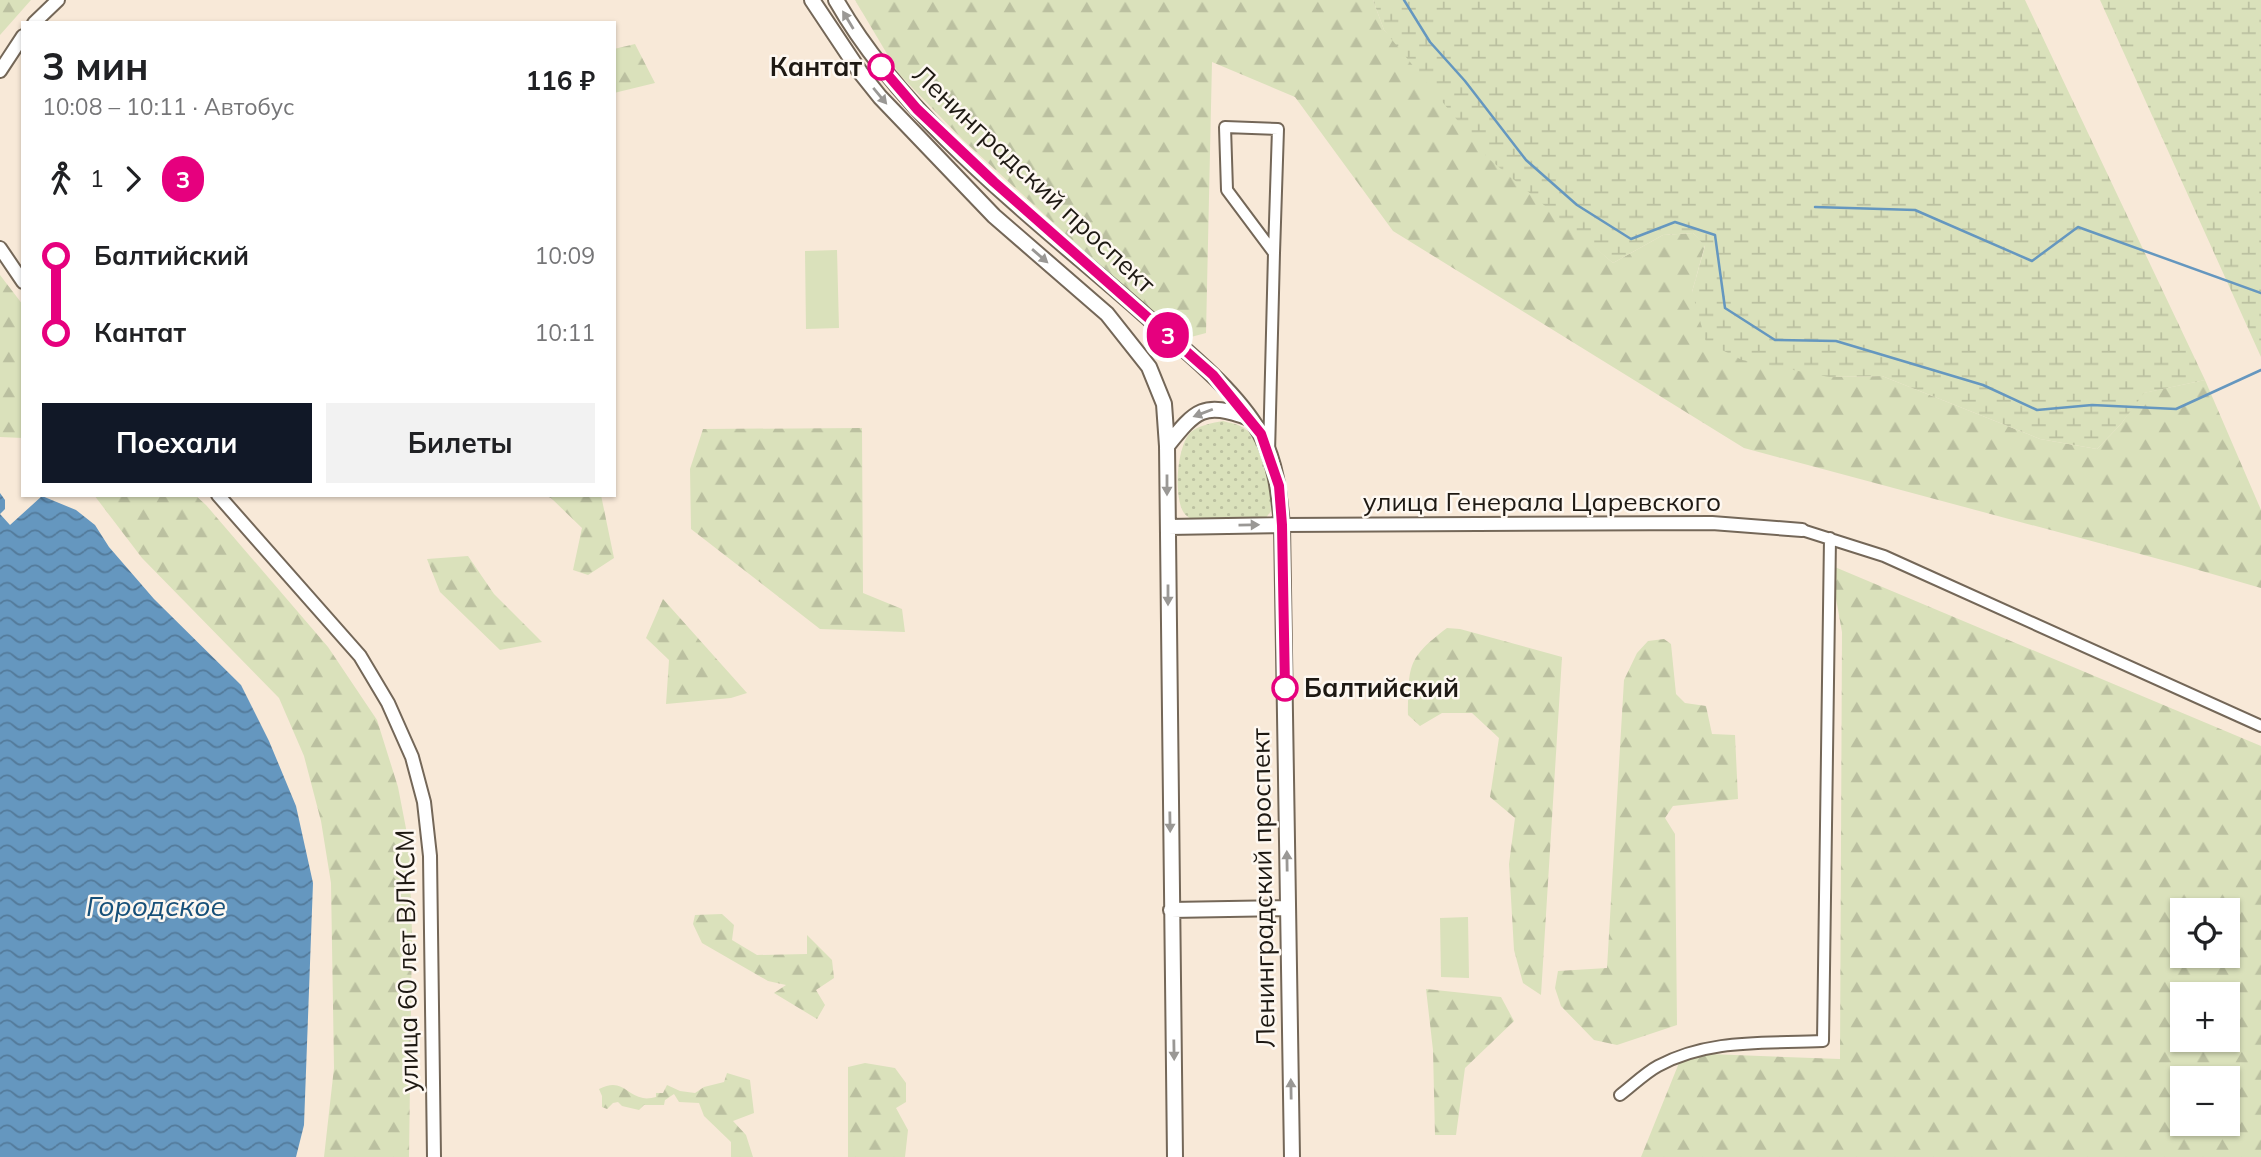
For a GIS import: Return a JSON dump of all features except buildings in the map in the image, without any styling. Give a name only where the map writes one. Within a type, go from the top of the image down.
[{"type":"main road","name":"Ленинградский проспект","points":[[812,0],[880,97],[993,216],[1107,314],[1149,367],[1164,404],[1167,446],[1175,1157]]},
{"type":"main road","name":"Ленинградский проспект","points":[[836,0],[881,67],[917,109],[1011,197],[1213,375],[1261,434],[1279,486],[1282,525],[1292,1157]]},
{"type":"main road","points":[[1167,446],[1189,419],[1202,411],[1219,408],[1250,418]]},
{"type":"main road","points":[[1167,527],[1282,525]]},
{"type":"main road","points":[[1171,909],[1288,908]]},
{"type":"street","points":[[36,21],[58,0]]},
{"type":"street","points":[[0,71],[21,39]]},
{"type":"street","points":[[1269,455],[1275,253],[1278,129],[1225,127],[1227,190],[1275,253]]},
{"type":"street","points":[[0,248],[21,279]]},
{"type":"street","name":"улица 60 лет ВЛКСМ","points":[[220,497],[360,656],[388,703],[412,757],[424,802],[430,856],[434,1157]]},
{"type":"street","name":"улица Генерала Царевского","points":[[1282,525],[1712,523],[1802,530]]},
{"type":"street","points":[[1802,530],[1884,556],[2261,726]]},
{"type":"street","points":[[1620,1095],[1657,1066],[1699,1049],[1739,1043],[1823,1041],[1830,538]]},
{"type":"green space","points":[[0,0],[31,0],[0,35]]},
{"type":"green space","points":[[855,0],[1373,0],[1384,30],[1573,228],[1613,263],[1663,235],[1693,233],[1705,245],[1692,292],[1829,377],[1882,376],[2040,439],[2097,449],[2121,424],[2143,393],[2205,380],[2261,510],[2261,588],[1744,448],[1393,231],[1295,97],[1212,62],[1206,333],[1191,337],[1143,305],[963,140],[899,74]]},
{"type":"green space","points":[[1373,0],[2025,0],[2205,380],[2144,393],[2121,424],[2097,449],[2040,439],[1882,376],[1829,377],[1742,360],[1706,342],[1692,292],[1705,246],[1693,233],[1663,235],[1613,263],[1488,158],[1384,30]]},
{"type":"green space","points":[[2100,0],[2261,0],[2261,357]]},
{"type":"green space","points":[[635,44],[655,83],[616,93],[616,49]]},
{"type":"green space","points":[[837,250],[839,328],[806,329],[805,251]]},
{"type":"green space","points":[[0,275],[21,302],[21,438],[0,437]]},
{"type":"green space","points":[[1223,421],[1244,428],[1262,453],[1274,507],[1265,519],[1198,522],[1184,513],[1178,495],[1182,448],[1191,432]]},
{"type":"green space","points":[[862,428],[863,593],[902,609],[905,632],[820,629],[691,529],[690,469],[703,429]]},
{"type":"green space","points":[[96,497],[197,497],[328,647],[377,720],[398,787],[409,844],[412,933],[409,1157],[324,1157],[334,1068],[331,883],[321,821],[304,756],[279,698],[142,558]]},
{"type":"green space","points":[[549,497],[601,497],[614,558],[588,575],[573,570],[582,528]]},
{"type":"green space","points":[[468,556],[494,594],[542,642],[500,650],[440,592],[427,559]]},
{"type":"green space","points":[[1830,565],[2261,746],[2261,1157],[1641,1157],[1683,1053],[1840,1059],[1842,632]]},
{"type":"green space","points":[[663,599],[747,693],[731,698],[666,704],[669,660],[646,638]]},
{"type":"green space","points":[[1447,628],[1460,629],[1562,657],[1541,995],[1523,983],[1514,950],[1509,864],[1515,818],[1490,797],[1499,738],[1472,713],[1442,713],[1420,726],[1408,715],[1412,665],[1424,648]]},
{"type":"green space","points":[[1664,639],[1671,644],[1676,694],[1685,703],[1706,706],[1712,734],[1735,735],[1738,799],[1673,806],[1665,818],[1675,834],[1677,1025],[1617,1045],[1594,1040],[1561,1006],[1555,988],[1558,971],[1607,968],[1624,680],[1637,653],[1648,641]]},
{"type":"green space","points":[[722,914],[734,925],[732,940],[757,955],[807,954],[807,935],[832,960],[834,978],[816,990],[825,1005],[817,1019],[774,993],[786,985],[768,981],[702,943],[693,924],[695,915]]},
{"type":"green space","points":[[1468,917],[1469,978],[1441,977],[1440,918]]},
{"type":"green space","points":[[1426,989],[1501,997],[1514,1021],[1465,1068],[1456,1135],[1435,1135],[1433,1050]]},
{"type":"green space","points":[[865,1063],[895,1068],[906,1083],[906,1102],[896,1108],[908,1130],[905,1157],[848,1157],[848,1067]]},
{"type":"green space","points":[[727,1073],[750,1080],[754,1113],[733,1121],[746,1135],[753,1157],[731,1157],[731,1142],[704,1116],[699,1103],[679,1102],[674,1094],[665,1100],[664,1105],[644,1105],[639,1110],[622,1106],[618,1102],[607,1109],[602,1107],[599,1089],[607,1086],[619,1086],[637,1096],[650,1098],[656,1097],[656,1093],[663,1093],[667,1085],[680,1091],[695,1093],[704,1087],[724,1082]]},
{"type":"water","points":[[0,493],[5,500],[5,509],[0,514]]},
{"type":"water","name":"Городское","points":[[41,497],[44,497],[76,510],[95,525],[109,547],[154,599],[241,685],[269,741],[296,806],[313,883],[304,1125],[296,1157],[0,1157],[0,514],[10,525]]},
{"type":"waterway","points":[[1404,0],[1430,42],[1465,81],[1526,160],[1577,205],[1631,239],[1675,222],[1715,235],[1725,308],[1775,340],[1836,341],[1983,385],[2037,410],[2092,405],[2176,409],[2261,370]]},
{"type":"waterway","points":[[1815,207],[1915,210],[2032,261],[2078,227],[2261,293]]},
{"type":"bus line","name":"3","points":[[881,67],[917,109],[994,182],[1213,375],[1261,434],[1279,486],[1285,688]]},
{"type":"place","name":"Кантат","points":[[881,67]]},
{"type":"place","name":"Балтийский","points":[[1285,688]]}]
